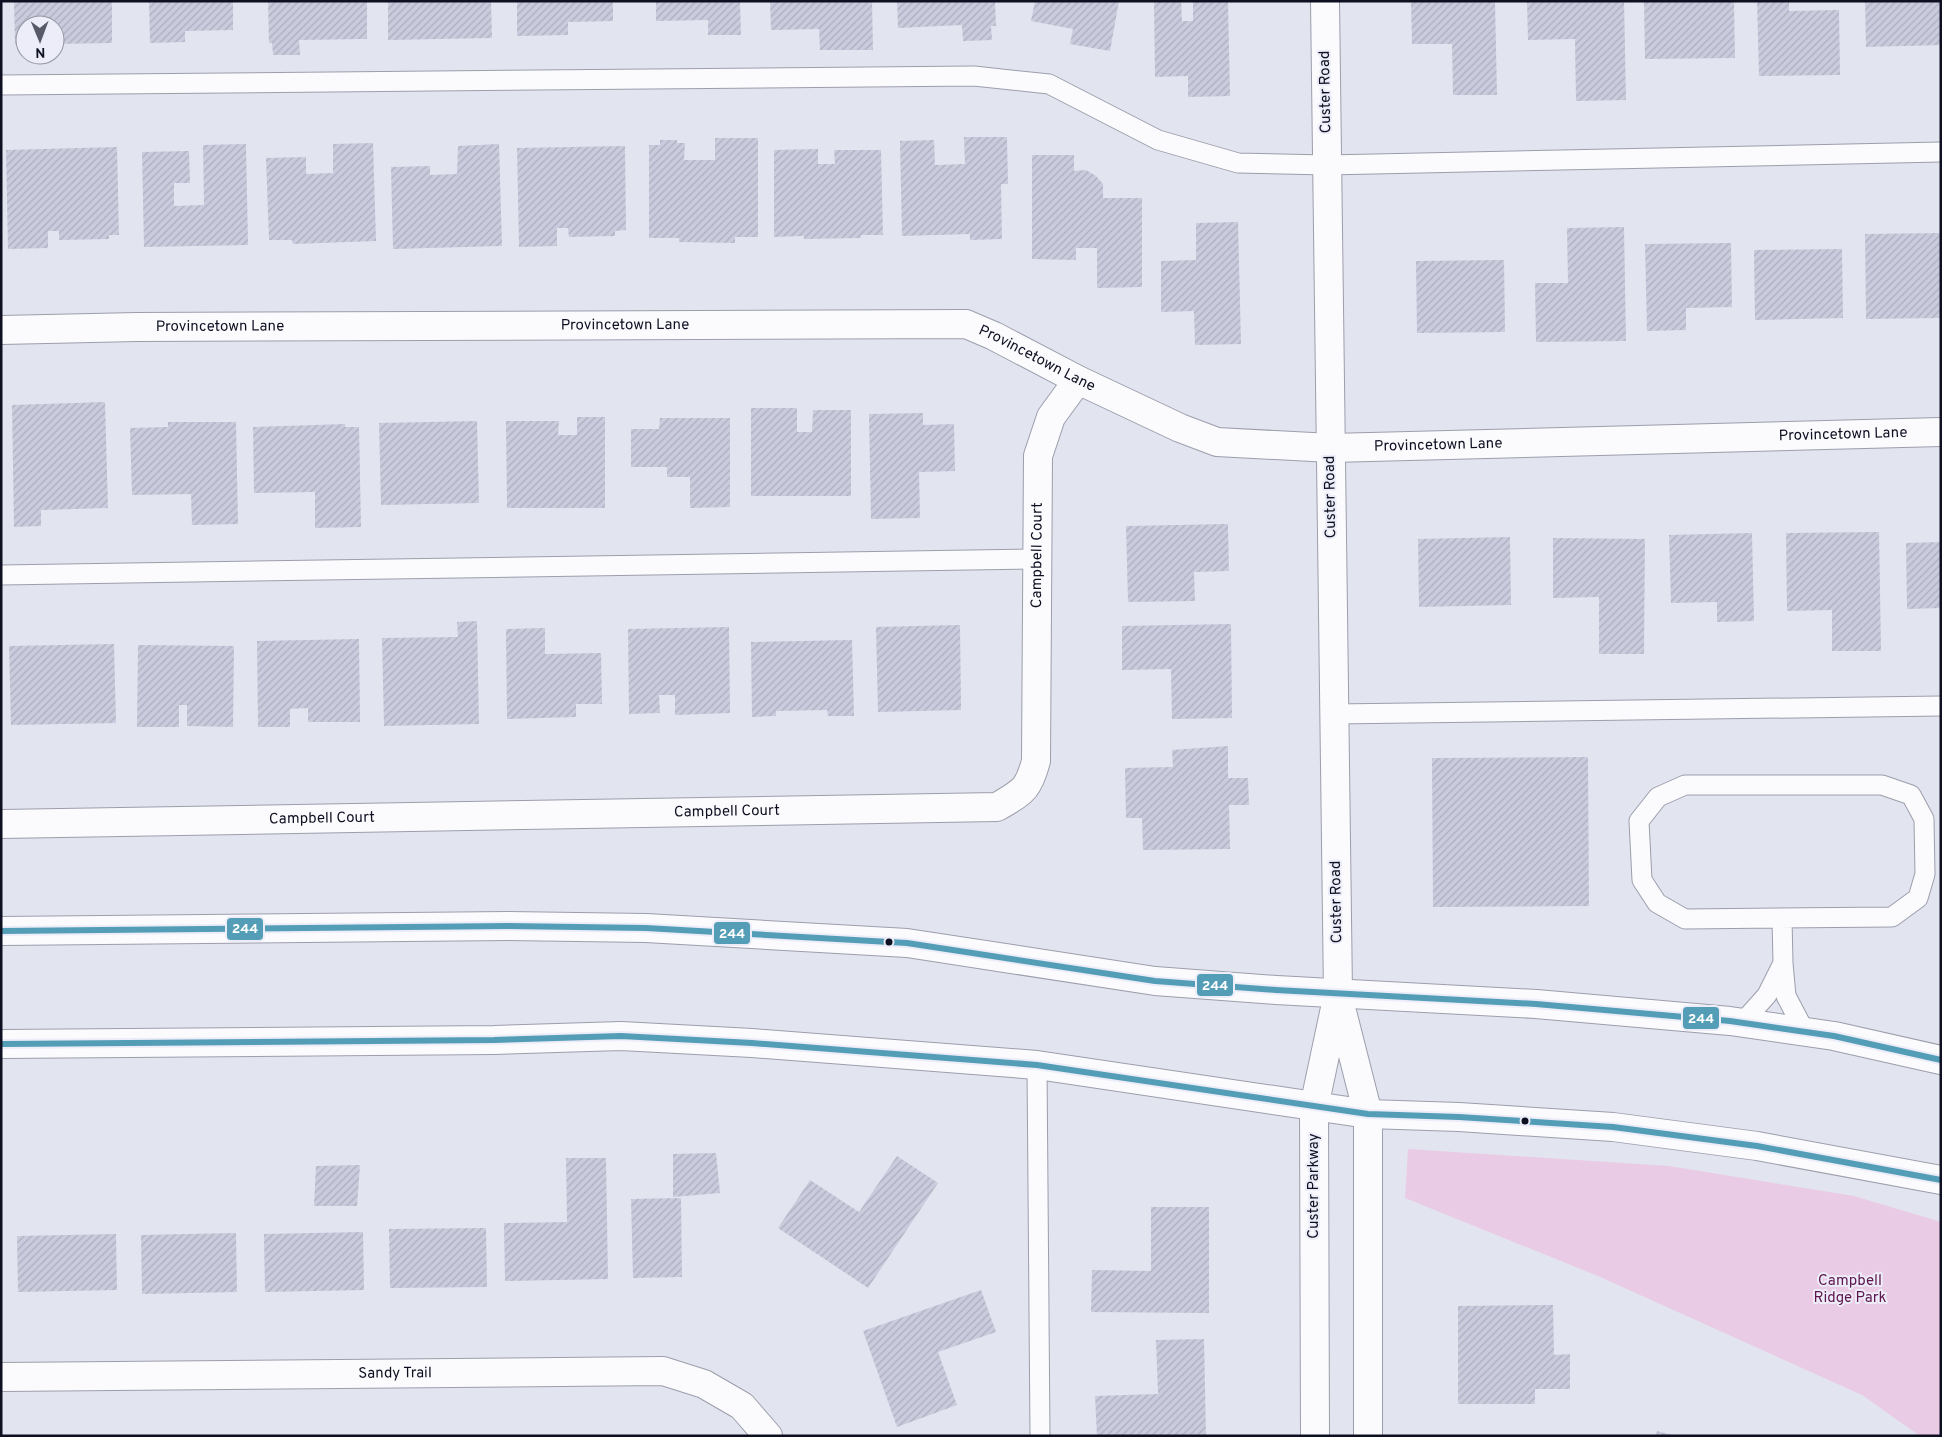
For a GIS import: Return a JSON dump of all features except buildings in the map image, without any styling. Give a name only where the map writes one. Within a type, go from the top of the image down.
[{"type":"street","name":"Custer Road","points":[[1325,1],[1338,994]]},
{"type":"street","name":"Provincetown Lane","points":[[1,330],[137,327],[966,324],[1180,428],[1217,442],[1331,448],[1941,432]]},
{"type":"street","name":"Campbell Court","points":[[1,824],[997,807],[1024,790],[1032,777],[1036,761],[1038,456],[1051,417],[1078,380]]},
{"type":"street","points":[[1,931],[508,926],[646,928],[907,943],[1155,981],[1338,994],[1536,1004],[1742,1023],[1834,1036],[1941,1060]]},
{"type":"street","points":[[1338,994],[1368,1114],[1368,1436]]},
{"type":"street","name":"Custer Parkway","points":[[1315,1436],[1314,1107],[1338,994]]},
{"type":"street","points":[[1,1044],[494,1040],[621,1036],[752,1043],[1037,1065],[1368,1114],[1459,1117],[1613,1127],[1757,1146],[1941,1180]]},
{"type":"street","name":"Sandy Trail","points":[[1,1377],[663,1371],[704,1384],[742,1406],[768,1436]]},
{"type":"lane","points":[[1,85],[974,76],[1049,84],[1158,140],[1238,163],[1327,165],[1941,152]]},
{"type":"lane","points":[[1,576],[1036,559]]},
{"type":"lane","points":[[1334,714],[1941,706]]},
{"type":"lane","points":[[1685,785],[1882,785],[1911,795],[1924,819],[1925,874],[1918,898],[1892,917],[1782,918],[1685,919],[1658,903],[1642,880],[1639,821],[1658,797],[1685,785]]},
{"type":"lane","points":[[1782,918],[1786,996],[1804,1032]]},
{"type":"lane","points":[[1742,1023],[1767,995],[1783,963]]},
{"type":"lane","points":[[1037,1065],[1040,1436]]},
{"type":"green space","name":"Campbell Ridge Park","points":[[1408,1149],[1669,1166],[1854,1196],[1941,1222],[1941,1436],[1920,1436],[1862,1395],[1598,1276],[1405,1198]]},
{"type":"transit line","name":"244","points":[[1,931],[508,926],[646,928],[907,943],[1155,981],[1276,990],[1536,1004],[1730,1021],[1834,1036],[1941,1060]]},
{"type":"transit line","name":"244","points":[[1,1044],[494,1040],[621,1036],[752,1043],[1037,1065],[1368,1114],[1459,1117],[1613,1127],[1757,1146],[1941,1180]]}]
